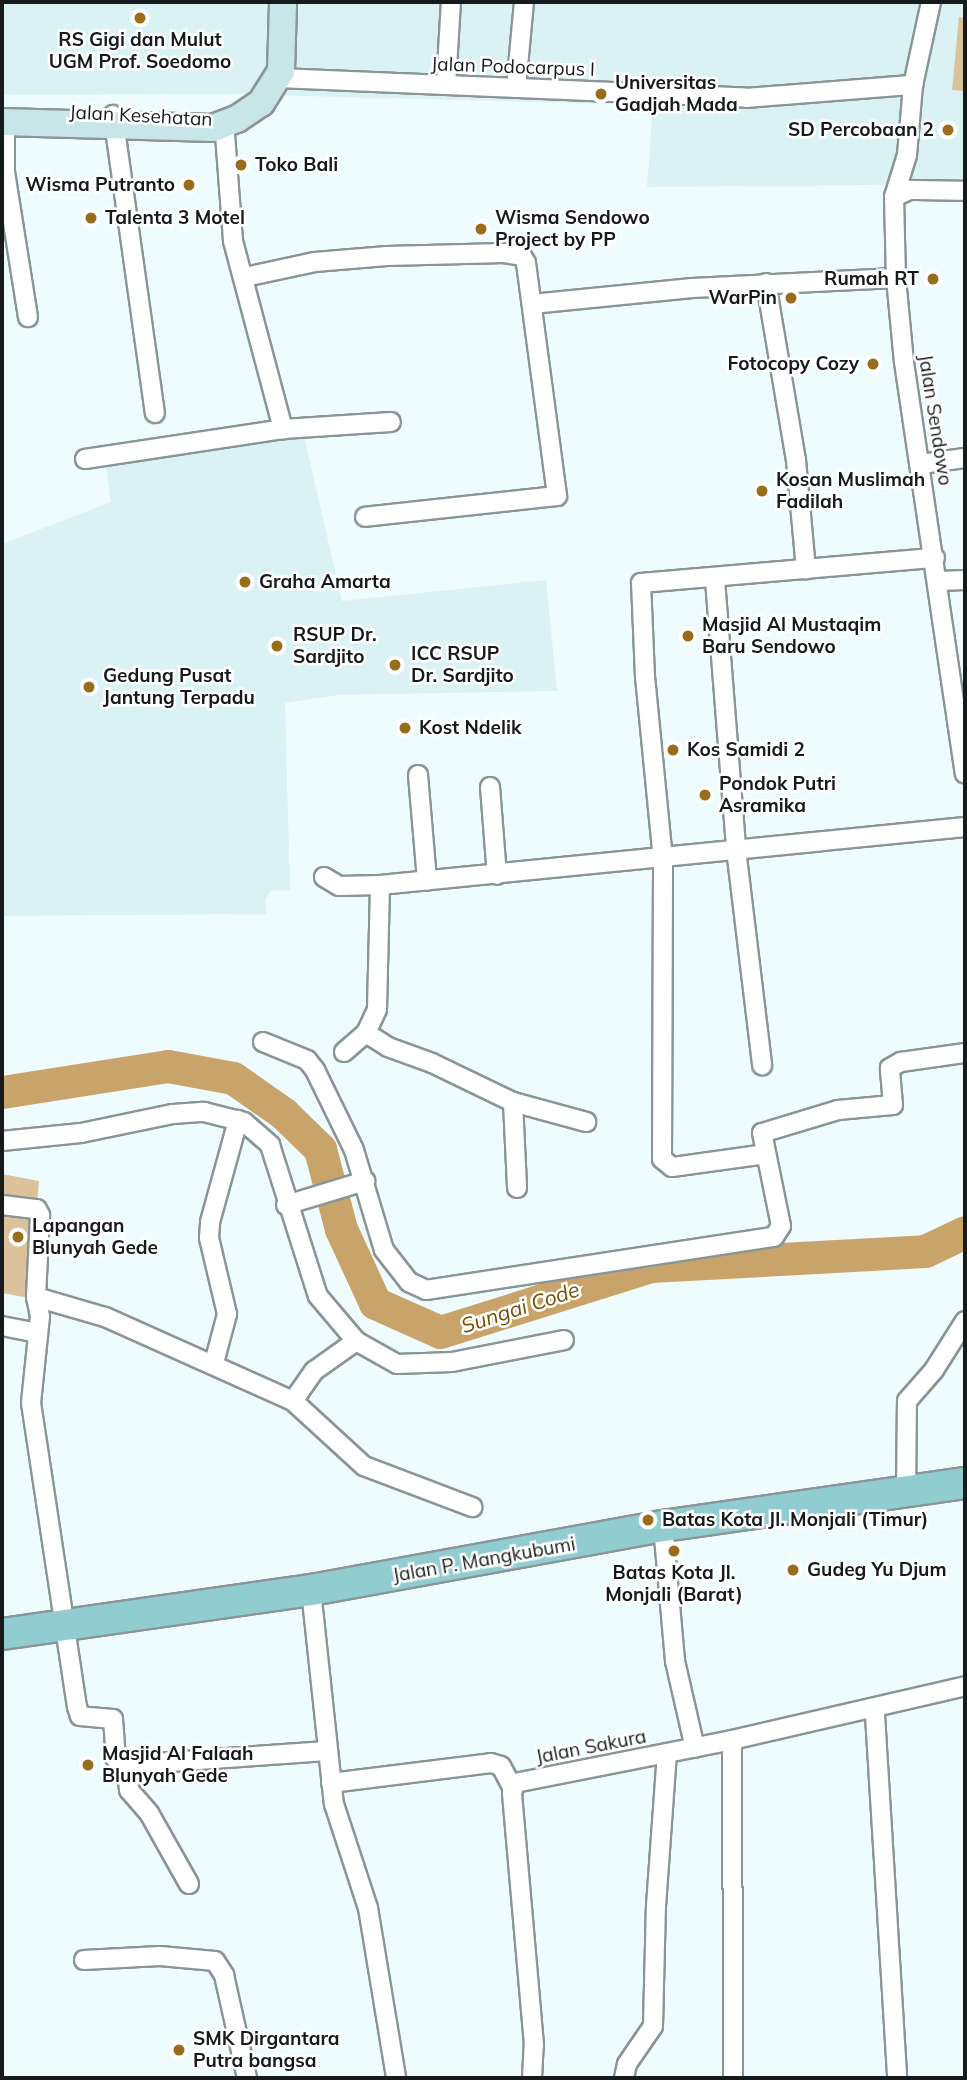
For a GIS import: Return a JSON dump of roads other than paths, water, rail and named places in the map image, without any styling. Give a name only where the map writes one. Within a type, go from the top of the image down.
[{"type":"main road","name":"Jalan P. Mangkubumi","points":[[2,1634],[67,1627],[312,1590],[663,1526],[906,1494],[965,1483]]},
{"type":"street","points":[[278,78],[284,56],[283,2]]},
{"type":"street","points":[[446,85],[452,2]]},
{"type":"street","points":[[516,88],[524,2]]},
{"type":"street","name":"Jalan Sendowo","points":[[931,2],[914,85],[907,155],[894,197],[897,278],[965,773]]},
{"type":"street","name":"Jalan Podocarpus I","points":[[278,78],[746,98],[914,85]]},
{"type":"street","name":"Jalan Kesehatan","points":[[3,118],[113,119],[213,128],[253,110],[278,78]]},
{"type":"street","points":[[3,118],[5,172],[29,317]]},
{"type":"street","points":[[113,119],[155,414]]},
{"type":"street","points":[[224,121],[233,241],[245,277],[283,429]]},
{"type":"street","points":[[907,155],[912,174],[927,190]]},
{"type":"street","points":[[894,197],[927,190],[965,191]]},
{"type":"street","points":[[245,277],[339,260],[514,254],[526,263],[542,410],[557,496],[365,517]]},
{"type":"street","points":[[532,304],[766,283],[897,278]]},
{"type":"street","points":[[766,283],[796,460],[806,570]]},
{"type":"street","points":[[85,459],[283,429],[391,422]]},
{"type":"street","points":[[921,464],[965,458]]},
{"type":"street","points":[[766,1154],[672,1167],[662,1159],[663,860],[645,677],[641,583],[715,579],[935,558]]},
{"type":"street","points":[[715,579],[736,849],[762,1065]]},
{"type":"street","points":[[939,581],[965,580]]},
{"type":"street","points":[[418,775],[427,881]]},
{"type":"street","points":[[490,787],[497,875]]},
{"type":"street","points":[[324,877],[339,886],[380,885],[663,860],[736,849],[965,827]]},
{"type":"street","points":[[344,1052],[366,1033],[377,1009],[380,885]]},
{"type":"street","points":[[366,1033],[388,1048],[432,1063],[513,1102],[586,1122]]},
{"type":"street","points":[[263,1041],[307,1060],[315,1070],[384,1250],[398,1271],[418,1288],[449,1289],[774,1237],[781,1226],[762,1133],[838,1110],[893,1105],[890,1068],[901,1062],[965,1053]]},
{"type":"street","points":[[513,1102],[517,1188]]},
{"type":"street","points":[[2,1141],[81,1133],[173,1114],[204,1112],[238,1120],[256,1129],[270,1145],[292,1203],[318,1296],[356,1341],[397,1364],[452,1362],[564,1340]]},
{"type":"street","points":[[214,1363],[227,1314],[209,1238],[210,1222],[238,1120]]},
{"type":"street","points":[[292,1203],[359,1183]]},
{"type":"street","points":[[2,1205],[37,1209],[40,1215],[36,1297],[38,1333],[31,1403],[80,1716],[113,1719],[116,1759],[127,1765],[327,1751]]},
{"type":"street","points":[[36,1297],[105,1317],[214,1363],[293,1401],[364,1466],[472,1507]]},
{"type":"street","points":[[906,1494],[904,1419],[909,1395],[934,1370],[965,1321]]},
{"type":"street","points":[[2,1326],[38,1333]]},
{"type":"street","points":[[293,1401],[314,1371],[356,1341]]},
{"type":"street","points":[[663,1526],[675,1661],[695,1748]]},
{"type":"street","points":[[312,1590],[331,1783],[350,1863],[368,1908],[397,2078]]},
{"type":"street","name":"Jalan Sakura","points":[[512,1787],[965,1686]]},
{"type":"street","points":[[875,1715],[897,2078]]},
{"type":"street","points":[[732,1740],[733,2078]]},
{"type":"street","points":[[624,2078],[626,2064],[653,2026],[656,1906],[667,1753]]},
{"type":"street","points":[[331,1783],[491,1763],[501,1766],[512,1787],[527,1927],[532,2078]]},
{"type":"street","points":[[127,1765],[129,1790],[149,1813],[189,1884]]},
{"type":"street","points":[[84,1960],[160,1956],[215,1961],[224,1975],[247,2078]]},
{"type":"waterway","name":"Sungai Code","points":[[2,1092],[168,1066],[233,1078],[283,1113],[320,1149],[341,1229],[375,1303],[440,1332],[650,1266],[925,1251],[965,1232]]},
{"type":"place","name":"RS Gigi dan Mulut UGM Prof. Soedomo","points":[[140,18]]},
{"type":"place","name":"Universitas Gadjah Mada","points":[[601,94]]},
{"type":"place","name":"SD Percobaan 2","points":[[948,130]]},
{"type":"place","name":"Toko Bali","points":[[241,165]]},
{"type":"place","name":"Wisma Putranto","points":[[189,185]]},
{"type":"place","name":"Talenta 3 Motel","points":[[91,218]]},
{"type":"place","name":"Wisma Sendowo Project by PP","points":[[481,229]]},
{"type":"place","name":"Rumah RT","points":[[933,279]]},
{"type":"place","name":"WarPin","points":[[791,298]]},
{"type":"place","name":"Fotocopy Cozy","points":[[873,364]]},
{"type":"place","name":"Kosan Muslimah Fadilah","points":[[762,491]]},
{"type":"place","name":"Graha Amarta","points":[[245,582]]},
{"type":"place","name":"Masjid Al Mustaqim Baru Sendowo","points":[[688,636]]},
{"type":"place","name":"RSUP Dr. Sardjito","points":[[277,646]]},
{"type":"place","name":"ICC RSUP Dr. Sardjito","points":[[395,665]]},
{"type":"place","name":"Gedung Pusat Jantung Terpadu","points":[[89,687]]},
{"type":"place","name":"Kost Ndelik","points":[[405,728]]},
{"type":"place","name":"Kos Samidi 2","points":[[673,750]]},
{"type":"place","name":"Pondok Putri Asramika","points":[[705,795]]},
{"type":"place","name":"Lapangan Blunyah Gede","points":[[18,1237]]},
{"type":"place","name":"Batas Kota Jl. Monjali (Timur)","points":[[648,1520]]},
{"type":"place","name":"Batas Kota Jl. Monjali (Barat)","points":[[674,1551]]},
{"type":"place","name":"Gudeg Yu Djum","points":[[793,1570]]},
{"type":"place","name":"Masjid Al Falaah Blunyah Gede","points":[[88,1765]]},
{"type":"place","name":"SMK Dirgantara Putra bangsa","points":[[179,2050]]}]
